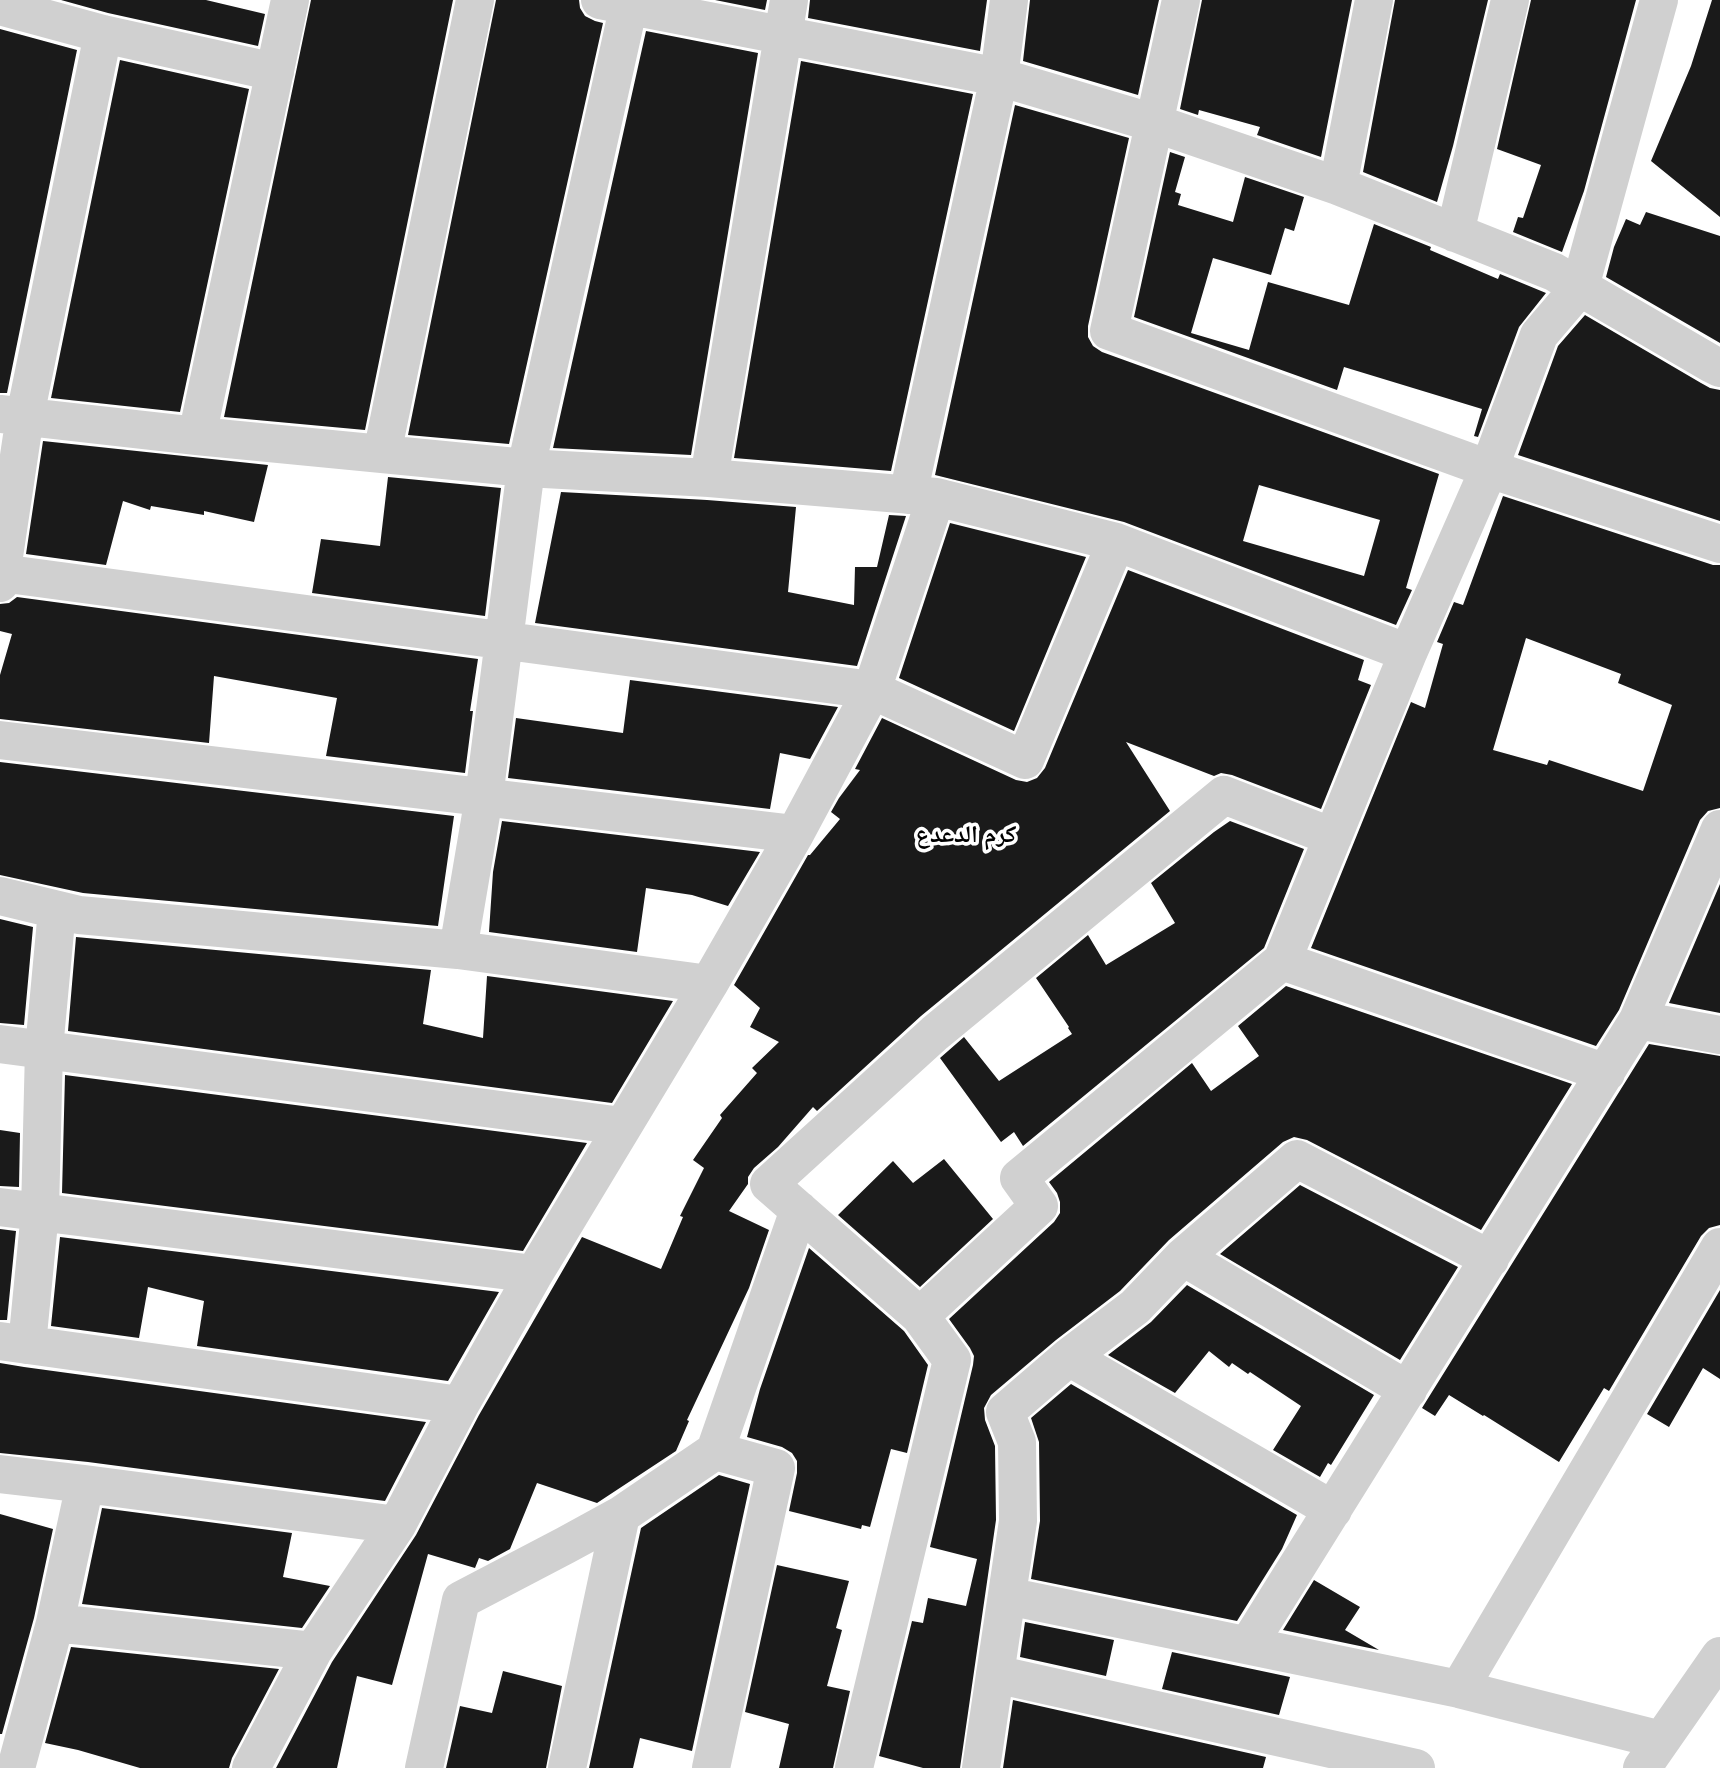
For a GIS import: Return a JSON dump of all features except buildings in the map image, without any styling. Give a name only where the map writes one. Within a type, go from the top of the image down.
[{"type":"street","points":[[197,436],[290,0]]},
{"type":"street","points":[[382,454],[475,0]]},
{"type":"street","points":[[251,1768],[313,1651],[397,1525],[460,1405],[534,1274],[709,984],[795,834],[872,690],[922,496],[999,77],[1009,0]]},
{"type":"street","points":[[1181,0],[1109,331],[1489,469],[1720,544]]},
{"type":"street","points":[[1338,186],[1374,0]]},
{"type":"street","points":[[1455,233],[1510,0]]},
{"type":"street","points":[[920,1316],[1039,1206],[1018,1178],[1282,961],[1408,653],[1489,469],[1539,335],[1580,287],[1659,0]]},
{"type":"street","points":[[458,950],[484,797],[526,468],[620,2],[786,18],[1154,123],[1338,186],[1554,272],[1717,358]]},
{"type":"street","points":[[0,6],[103,34],[275,72]]},
{"type":"street","points":[[709,478],[786,18]]},
{"type":"street","points":[[103,34],[13,415],[1,578],[505,640],[872,690],[1025,760],[1116,541]]},
{"type":"street","points":[[13,415],[526,468],[709,478],[922,496],[1116,541],[1408,653]]},
{"type":"street","points":[[0,740],[795,834]]},
{"type":"street","points":[[854,1768],[952,1360],[920,1316],[769,1184],[935,1033],[1224,795],[1333,837]]},
{"type":"street","points":[[1248,1645],[1639,1020],[1720,829]]},
{"type":"street","points":[[0,897],[79,915],[458,950],[709,984]]},
{"type":"street","points":[[57,910],[44,1049],[40,1212],[14,1343],[460,1405]]},
{"type":"street","points":[[1282,961],[1606,1073]]},
{"type":"street","points":[[1639,1020],[1720,1035]]},
{"type":"street","points":[[0,1044],[622,1126]]},
{"type":"street","points":[[981,1768],[1018,1521],[1017,1442],[1005,1412],[1069,1357],[1135,1307],[1183,1258],[1297,1159],[1490,1259]]},
{"type":"street","points":[[0,1207],[534,1274]]},
{"type":"street","points":[[424,1768],[461,1600],[621,1515],[715,1451],[799,1210]]},
{"type":"street","points":[[1459,1689],[1720,1247]]},
{"type":"street","points":[[1183,1258],[1408,1390]]},
{"type":"street","points":[[1069,1357],[1333,1510]]},
{"type":"street","points":[[711,1768],[776,1468],[715,1451]]},
{"type":"street","points":[[0,1474],[397,1525]]},
{"type":"street","points":[[16,1768],[55,1623],[85,1484]]},
{"type":"street","points":[[567,1768],[621,1515]]},
{"type":"street","points":[[1007,1596],[1459,1689],[1652,1754],[1720,1656]]},
{"type":"street","points":[[55,1623],[313,1651]]},
{"type":"street","points":[[995,1674],[1416,1768]]},
{"type":"district","name":"كرم الدعدع","points":[[966,836]]}]
